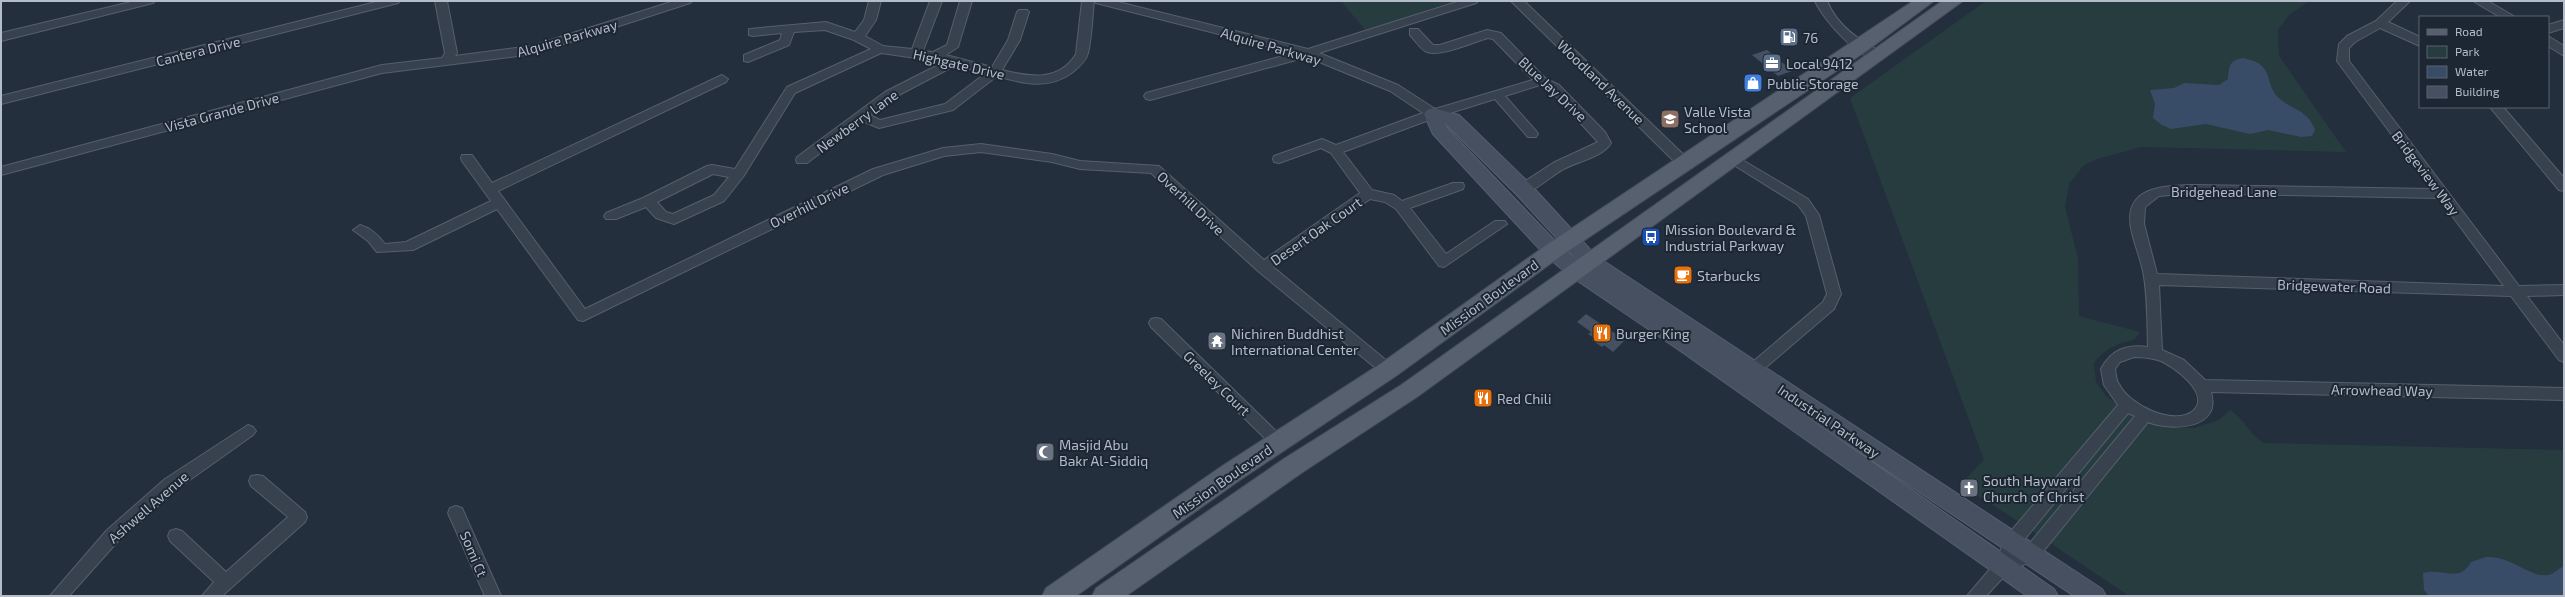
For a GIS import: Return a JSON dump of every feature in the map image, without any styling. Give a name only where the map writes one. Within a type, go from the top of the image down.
[{"type":"main road","name":"Mission Boulevard","points":[[1054,596],[1278,442],[1388,370],[1560,246],[1861,46],[1924,1]]},
{"type":"main road","name":"Mission Boulevard","points":[[1105,596],[1294,465],[1409,391],[1954,1]]},
{"type":"main road","name":"Alquire Parkway","points":[[1433,114],[1453,119],[1523,189],[1560,246]]},
{"type":"main road","points":[[1433,114],[1439,130],[1560,246]]},
{"type":"main road","name":"Industrial Parkway","points":[[1560,246],[1582,266],[1689,346],[2046,596]]},
{"type":"main road","name":"Industrial Parkway","points":[[1582,266],[1753,370],[2094,596]]},
{"type":"street","points":[[1,37],[149,1]]},
{"type":"street","name":"Cantera Drive","points":[[1,100],[394,1]]},
{"type":"street","points":[[441,1],[451,53],[446,61]]},
{"type":"street","name":"Alquire Parkway","points":[[446,61],[532,50],[686,1]]},
{"type":"street","points":[[858,37],[870,20],[875,1]]},
{"type":"street","points":[[916,53],[936,1]]},
{"type":"street","points":[[935,56],[952,46],[966,1]]},
{"type":"street","name":"Highgate Drive","points":[[753,32],[826,26],[858,37],[880,49],[935,56],[1022,79],[1045,80],[1066,72],[1076,64],[1082,54],[1088,1]]},
{"type":"street","name":"Alquire Parkway","points":[[1100,1],[1308,53],[1394,88],[1433,114]]},
{"type":"street","points":[[1150,96],[1308,53],[1472,1]]},
{"type":"street","name":"Woodland Avenue","points":[[1517,1],[1684,163]]},
{"type":"street","points":[[1821,1],[1825,14],[1835,26],[1861,46],[1879,56]]},
{"type":"street","name":"Bridgeview Way","points":[[2404,1],[2380,23],[2351,39],[2343,47],[2343,61],[2564,356]]},
{"type":"street","points":[[2479,1],[2507,16]]},
{"type":"street","points":[[860,116],[879,124],[949,107],[995,72],[1014,40],[1023,12]]},
{"type":"street","points":[[2380,23],[2419,42]]},
{"type":"street","points":[[2549,29],[2564,24]]},
{"type":"street","points":[[748,58],[785,42],[789,28]]},
{"type":"street","name":"Blue Jay Drive","points":[[1414,32],[1430,49],[1441,49],[1487,34],[1498,36],[1542,81],[1555,88],[1601,135],[1605,143],[1600,148],[1558,166],[1523,189]]},
{"type":"street","points":[[2549,41],[2564,52]]},
{"type":"street","points":[[648,201],[661,215],[674,219],[719,198],[738,174],[791,90],[880,49]]},
{"type":"street","name":"Vista Grande Drive","points":[[1,171],[382,69],[446,61]]},
{"type":"street","name":"Newberry Lane","points":[[802,160],[889,95],[955,61]]},
{"type":"street","points":[[489,190],[722,79]]},
{"type":"street","points":[[1335,150],[1433,114],[1542,81]]},
{"type":"street","points":[[1498,94],[1532,134]]},
{"type":"street","points":[[2497,108],[2564,187]]},
{"type":"street","points":[[1278,159],[1322,143],[1335,150],[1368,194]]},
{"type":"street","name":"Overhill Drive","points":[[467,158],[498,203],[583,316],[878,172],[943,152],[981,148],[1052,158],[1080,165],[1154,169],[1263,268],[1388,370]]},
{"type":"street","points":[[1734,159],[1803,202],[1812,215],[1834,294],[1829,305],[1753,370]]},
{"type":"street","points":[[611,216],[648,201],[712,169],[738,174]]},
{"type":"street","points":[[1458,186],[1401,206],[1444,262],[1500,224]]},
{"type":"street","name":"Bridgehead Lane","points":[[2155,354],[2153,279],[2137,224],[2138,207],[2147,196],[2162,191],[2192,189],[2442,194]]},
{"type":"street","name":"Desert Oak Court","points":[[1263,268],[1368,194],[1389,198],[1401,206]]},
{"type":"street","points":[[360,230],[373,238],[382,249],[408,247],[498,203]]},
{"type":"street","name":"Bridgewater Road","points":[[2153,279],[2192,282],[2515,291],[2564,290]]},
{"type":"street","name":"Greeley Court","points":[[1156,323],[1278,442]]},
{"type":"street","points":[[2128,352],[2155,354],[2183,367],[2201,386],[2205,402],[2202,410],[2194,417],[2183,421],[2170,422],[2145,415],[2127,404],[2110,385],[2108,374],[2110,365],[2115,358],[2128,352]]},
{"type":"street","name":"Arrowhead Way","points":[[2201,386],[2564,394]]},
{"type":"street","points":[[2003,566],[2021,548],[2127,404]]},
{"type":"street","points":[[1975,596],[2145,415]]},
{"type":"street","name":"Ashwell Avenue","points":[[58,596],[113,535],[171,484],[248,431]]},
{"type":"street","points":[[210,596],[299,517],[257,481]]},
{"type":"street","name":"Somi Ct","points":[[456,512],[493,596]]},
{"type":"street","points":[[176,536],[226,582]]},
{"type":"green space","points":[[1341,1],[1455,1],[1366,31]]},
{"type":"green space","points":[[1986,1],[2309,1],[2289,15],[2278,30],[2279,56],[2346,152],[2141,147],[2097,159],[2084,165],[2069,184],[2065,207],[2078,259],[2079,316],[2140,332],[2134,340],[2112,347],[2098,358],[2094,363],[2096,382],[2106,396],[2136,418],[2166,428],[2194,428],[2219,420],[2230,410],[2259,440],[2264,443],[2564,450],[2564,596],[2129,596],[2007,514],[1960,485],[1984,460],[1850,98]]},
{"type":"water","points":[[2243,58],[2260,64],[2265,69],[2275,94],[2285,103],[2302,113],[2312,123],[2315,130],[2312,136],[2301,137],[2268,130],[2250,134],[2206,124],[2171,129],[2162,125],[2153,118],[2155,104],[2150,90],[2174,88],[2184,83],[2219,85],[2228,79],[2229,68],[2232,62]]},
{"type":"water","points":[[2486,557],[2504,560],[2541,575],[2548,575],[2564,566],[2564,596],[2429,596],[2424,590],[2423,573],[2437,572],[2456,574],[2466,569],[2471,562]]},
{"type":"building","name":"Local 9412","points":[[1767,50],[1792,71],[1778,76],[1752,55]]},
{"type":"building","name":"Burger King","points":[[1586,314],[1625,340],[1613,352],[1604,345],[1602,347],[1592,340],[1594,338],[1588,334],[1591,332],[1577,322]]},
{"type":"place","name":"76","points":[[1789,37]]},
{"type":"place","name":"Local 9412","points":[[1772,63]]},
{"type":"place","name":"Public Storage","points":[[1753,83]]},
{"type":"place","name":"Valle Vista School","points":[[1670,119]]},
{"type":"place","name":"Mission Boulevard & Industrial Parkway","points":[[1651,237]]},
{"type":"place","name":"Starbucks","points":[[1683,275]]},
{"type":"place","name":"Burger King","points":[[1602,333]]},
{"type":"place","name":"Nichiren Buddhist International Center","points":[[1217,341]]},
{"type":"place","name":"Red Chili","points":[[1483,398]]},
{"type":"place","name":"Masjid Abu Bakr Al-Siddiq","points":[[1045,452]]},
{"type":"place","name":"South Hayward Church of Christ","points":[[1969,488]]}]
